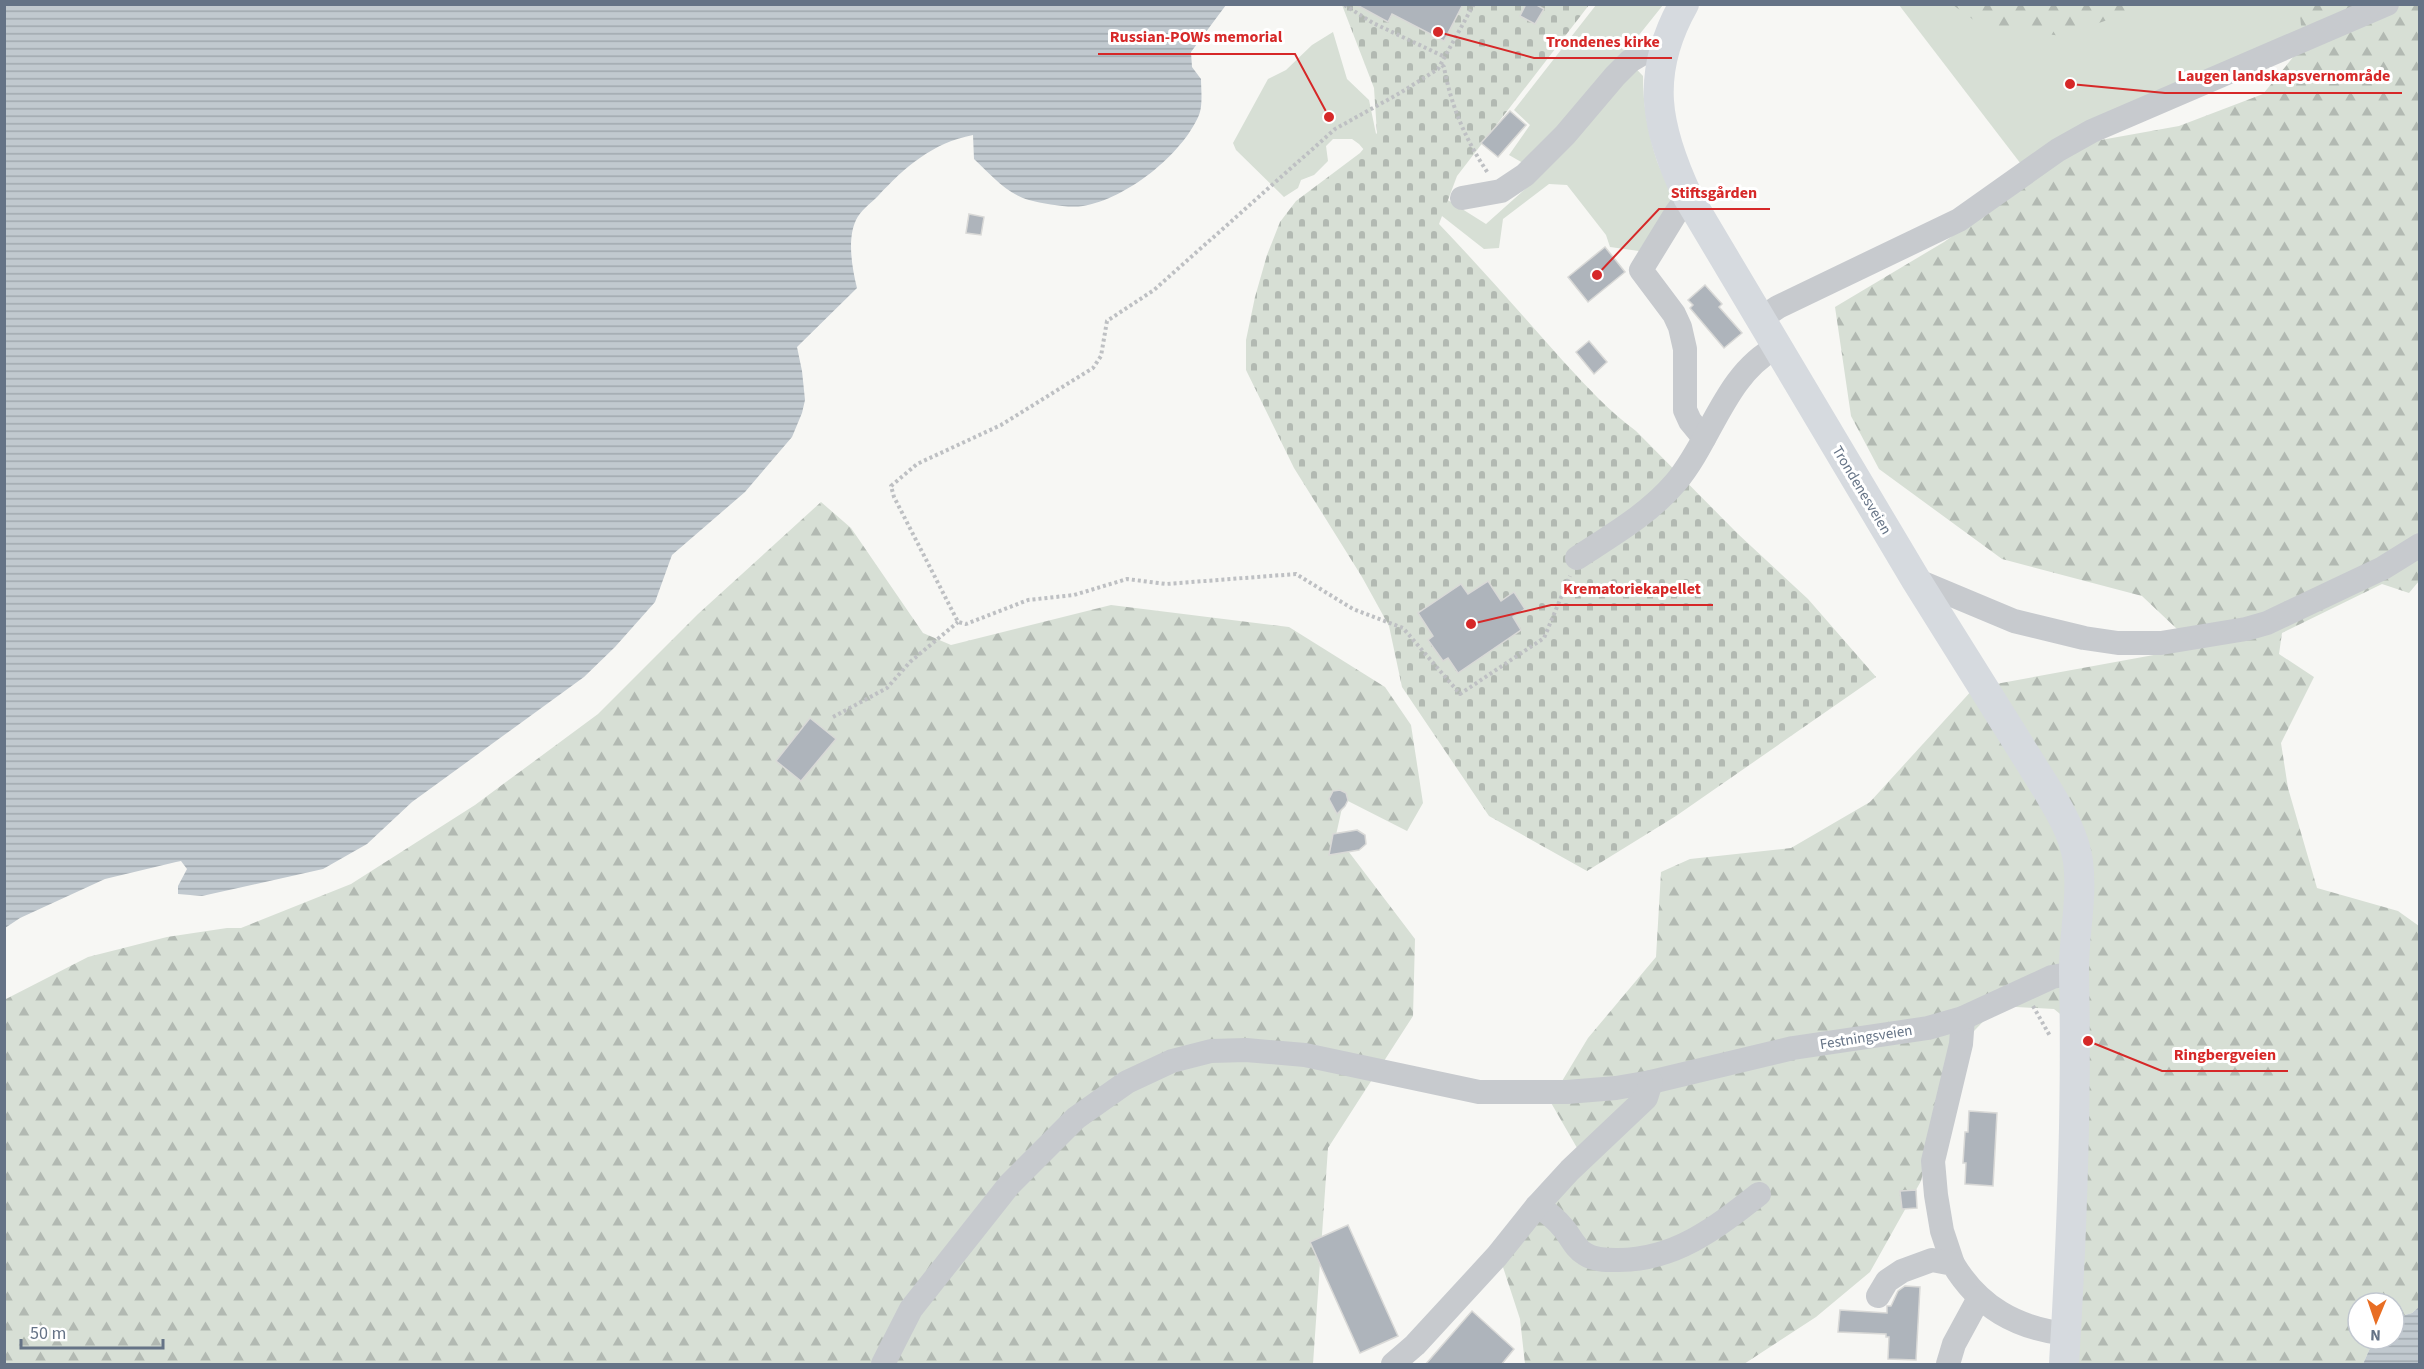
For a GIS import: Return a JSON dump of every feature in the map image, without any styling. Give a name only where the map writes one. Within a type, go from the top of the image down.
[{"type":"main road","name":"Trondenesveien","points":[[1684,4],[1665,49],[1659,84],[1660,124],[1672,161],[1688,197],[1916,580],[2064,818],[2075,847],[2079,879],[2074,973],[2075,1136],[2064,1365]]},
{"type":"street","points":[[1760,318],[1778,307],[1959,220],[2058,150],[2092,131],[2386,4]]},
{"type":"street","points":[[1462,198],[1501,191],[1538,164],[1630,61],[1647,51],[1665,49]]},
{"type":"street","points":[[1688,197],[1641,270],[1674,314],[1680,327],[1685,349],[1684,410],[1704,438]]},
{"type":"street","points":[[1577,558],[1653,506],[1676,481],[1746,371],[1756,359],[1777,347]]},
{"type":"street","points":[[1916,580],[2014,621],[2084,638],[2144,644],[2246,629],[2267,623],[2383,568],[2420,545]]},
{"type":"street","name":"Festningsveien","points":[[883,1365],[911,1310],[1009,1185],[1076,1118],[1127,1082],[1172,1061],[1211,1051],[1231,1050],[1305,1055],[1479,1092],[1567,1092],[1616,1088],[1651,1082],[1793,1048],[1928,1028],[1962,1018],[2052,977],[2074,973]]},
{"type":"street","points":[[1962,1018],[1961,1044],[1933,1161],[1945,1244],[1961,1278],[1979,1298],[1994,1310],[2022,1325],[2066,1334]]},
{"type":"street","points":[[1393,1365],[1415,1345],[1497,1256],[1537,1206],[1570,1170],[1646,1098],[1651,1082]]},
{"type":"street","points":[[1537,1206],[1558,1222],[1585,1254],[1596,1258],[1623,1260],[1646,1258],[1677,1249],[1719,1225],[1759,1194]]},
{"type":"street","points":[[1878,1296],[1887,1281],[1902,1271],[1932,1260],[1953,1264]]},
{"type":"street","points":[[1948,1365],[1954,1344],[1979,1298]]},
{"type":"path","points":[[1346,4],[1373,23],[1446,57]]},
{"type":"path","points":[[1474,4],[1438,69],[1335,129],[1154,290],[1107,321],[1101,356],[1093,368],[1001,424],[917,464],[891,486],[894,497],[958,621],[966,624],[1028,600],[1074,595],[1127,579],[1166,584],[1296,574],[1353,609],[1403,628],[1460,694],[1544,638],[1577,558]]},
{"type":"path","points":[[1442,64],[1449,92],[1464,133],[1475,155],[1501,191]]},
{"type":"path","points":[[833,717],[887,688],[910,662],[938,641],[958,621]]},
{"type":"path","points":[[2024,990],[2052,1038],[2063,1048],[2076,1048]]},
{"type":"green space","points":[[1342,5],[1589,5],[1457,176],[1439,224],[1589,389],[1636,431],[1738,534],[1808,599],[1876,677],[1676,816],[1587,871],[1489,816],[1402,687],[1389,626],[1362,577],[1294,468],[1246,370],[1246,340],[1255,297],[1267,255],[1280,222],[1296,201],[1360,153],[1377,133],[1374,88]]},
{"type":"green space","points":[[1596,5],[1663,5],[1623,55],[1643,76],[1645,108],[1651,140],[1672,200],[1639,251],[1610,247],[1606,235],[1567,185],[1549,184],[1503,219],[1499,248],[1484,249],[1377,165],[1352,139],[1333,139],[1326,146],[1328,161],[1314,175],[1301,180],[1298,188],[1284,197],[1236,150],[1233,143],[1268,79],[1286,70],[1312,45],[1333,32],[1347,79],[1369,100],[1381,158],[1486,224],[1542,174],[1509,155],[1530,125],[1514,110]]},
{"type":"green space","points":[[1899,5],[2368,5],[2024,168]]},
{"type":"green space","points":[[1953,5],[2150,5],[2062,36],[1982,26]]},
{"type":"green space","points":[[2299,5],[2419,5],[2419,581],[2409,593],[2382,584],[2282,633],[2279,654],[2314,677],[2281,743],[2288,788],[2317,888],[2398,911],[2419,926],[2419,1307],[2406,1315],[2406,1291],[2346,1291],[2346,1351],[2369,1351],[2363,1364],[2072,1364],[2081,1031],[2054,1009],[1998,1006],[1952,1054],[1921,1181],[1870,1272],[1816,1317],[1744,1364],[1525,1364],[1520,1319],[1501,1261],[1584,1160],[1550,1101],[1588,1038],[1656,957],[1661,872],[1690,859],[1791,848],[1870,802],[1974,688],[2170,652],[2177,629],[2142,596],[2002,559],[1879,469],[1851,416],[1835,307],[1944,242],[2084,143],[2179,126],[2263,94],[2303,45]]},
{"type":"green space","points":[[821,502],[851,528],[923,633],[951,645],[1111,605],[1289,627],[1385,687],[1411,725],[1423,803],[1407,831],[1344,799],[1336,835],[1415,939],[1413,1016],[1328,1148],[1313,1364],[5,1364],[4,1000],[88,957],[167,937],[241,928],[351,884],[475,805],[598,714],[698,614]]},
{"type":"shaded area","points":[[5,4],[1226,5],[1191,52],[1192,67],[1201,79],[1199,115],[1180,145],[1166,160],[1134,185],[1100,202],[1083,206],[1063,206],[1029,200],[999,183],[974,159],[973,135],[932,150],[888,185],[860,213],[853,228],[851,254],[857,288],[797,347],[805,400],[792,437],[745,492],[672,555],[655,602],[615,647],[584,677],[412,802],[367,844],[323,869],[202,896],[178,894],[178,886],[187,869],[181,861],[176,862],[105,879],[20,918],[5,928]]},
{"type":"shaded area","points":[[2419,1307],[2419,1364],[2363,1364],[2369,1351],[2406,1351],[2406,1315]]},
{"type":"building","points":[[1355,4],[1463,4],[1444,41],[1392,14],[1388,22]]},
{"type":"building","points":[[1526,4],[1535,4],[1544,9],[1535,24],[1520,16]]},
{"type":"building","points":[[1510,111],[1526,125],[1498,157],[1481,143]]},
{"type":"building","points":[[969,214],[984,217],[981,235],[966,233]]},
{"type":"building","points":[[1605,247],[1625,272],[1588,302],[1568,277]]},
{"type":"building","points":[[1705,285],[1722,304],[1719,307],[1742,333],[1724,348],[1690,308],[1693,305],[1688,300]]},
{"type":"building","points":[[1589,341],[1607,362],[1594,374],[1576,352]]},
{"type":"building","points":[[1488,581],[1501,601],[1514,592],[1525,609],[1513,617],[1521,630],[1458,673],[1448,658],[1443,661],[1428,640],[1433,636],[1418,613],[1461,584],[1468,594]]},
{"type":"building","points":[[810,718],[836,739],[801,781],[776,761]]},
{"type":"building","points":[[1340,790],[1346,793],[1348,800],[1337,814],[1329,799],[1333,791]]},
{"type":"building","points":[[1357,830],[1365,835],[1366,844],[1359,850],[1329,855],[1333,834]]},
{"type":"building","points":[[1969,1111],[1997,1113],[1993,1186],[1965,1184],[1966,1163],[1963,1163]]},
{"type":"building","points":[[1916,1190],[1917,1208],[1902,1209],[1900,1191]]},
{"type":"building","points":[[1348,1225],[1398,1336],[1360,1353],[1310,1242]]},
{"type":"building","points":[[1905,1286],[1920,1287],[1916,1360],[1888,1359],[1889,1337],[1886,1337],[1886,1334],[1838,1332],[1840,1310],[1887,1313],[1887,1306],[1891,1306],[1898,1291]]},
{"type":"building","points":[[1472,1311],[1514,1349],[1501,1365],[1425,1365]]},
{"type":"place","name":"Trondenes kirke","points":[[1438,32]]},
{"type":"place","name":"Laugen landskapsvernområde","points":[[2070,84]]},
{"type":"place","name":"Russian-POWs memorial","points":[[1329,117]]},
{"type":"place","name":"Stiftsgården","points":[[1597,275]]},
{"type":"place","name":"Krematoriekapellet","points":[[1471,624]]},
{"type":"place","name":"Ringbergveien","points":[[2088,1041]]}]
